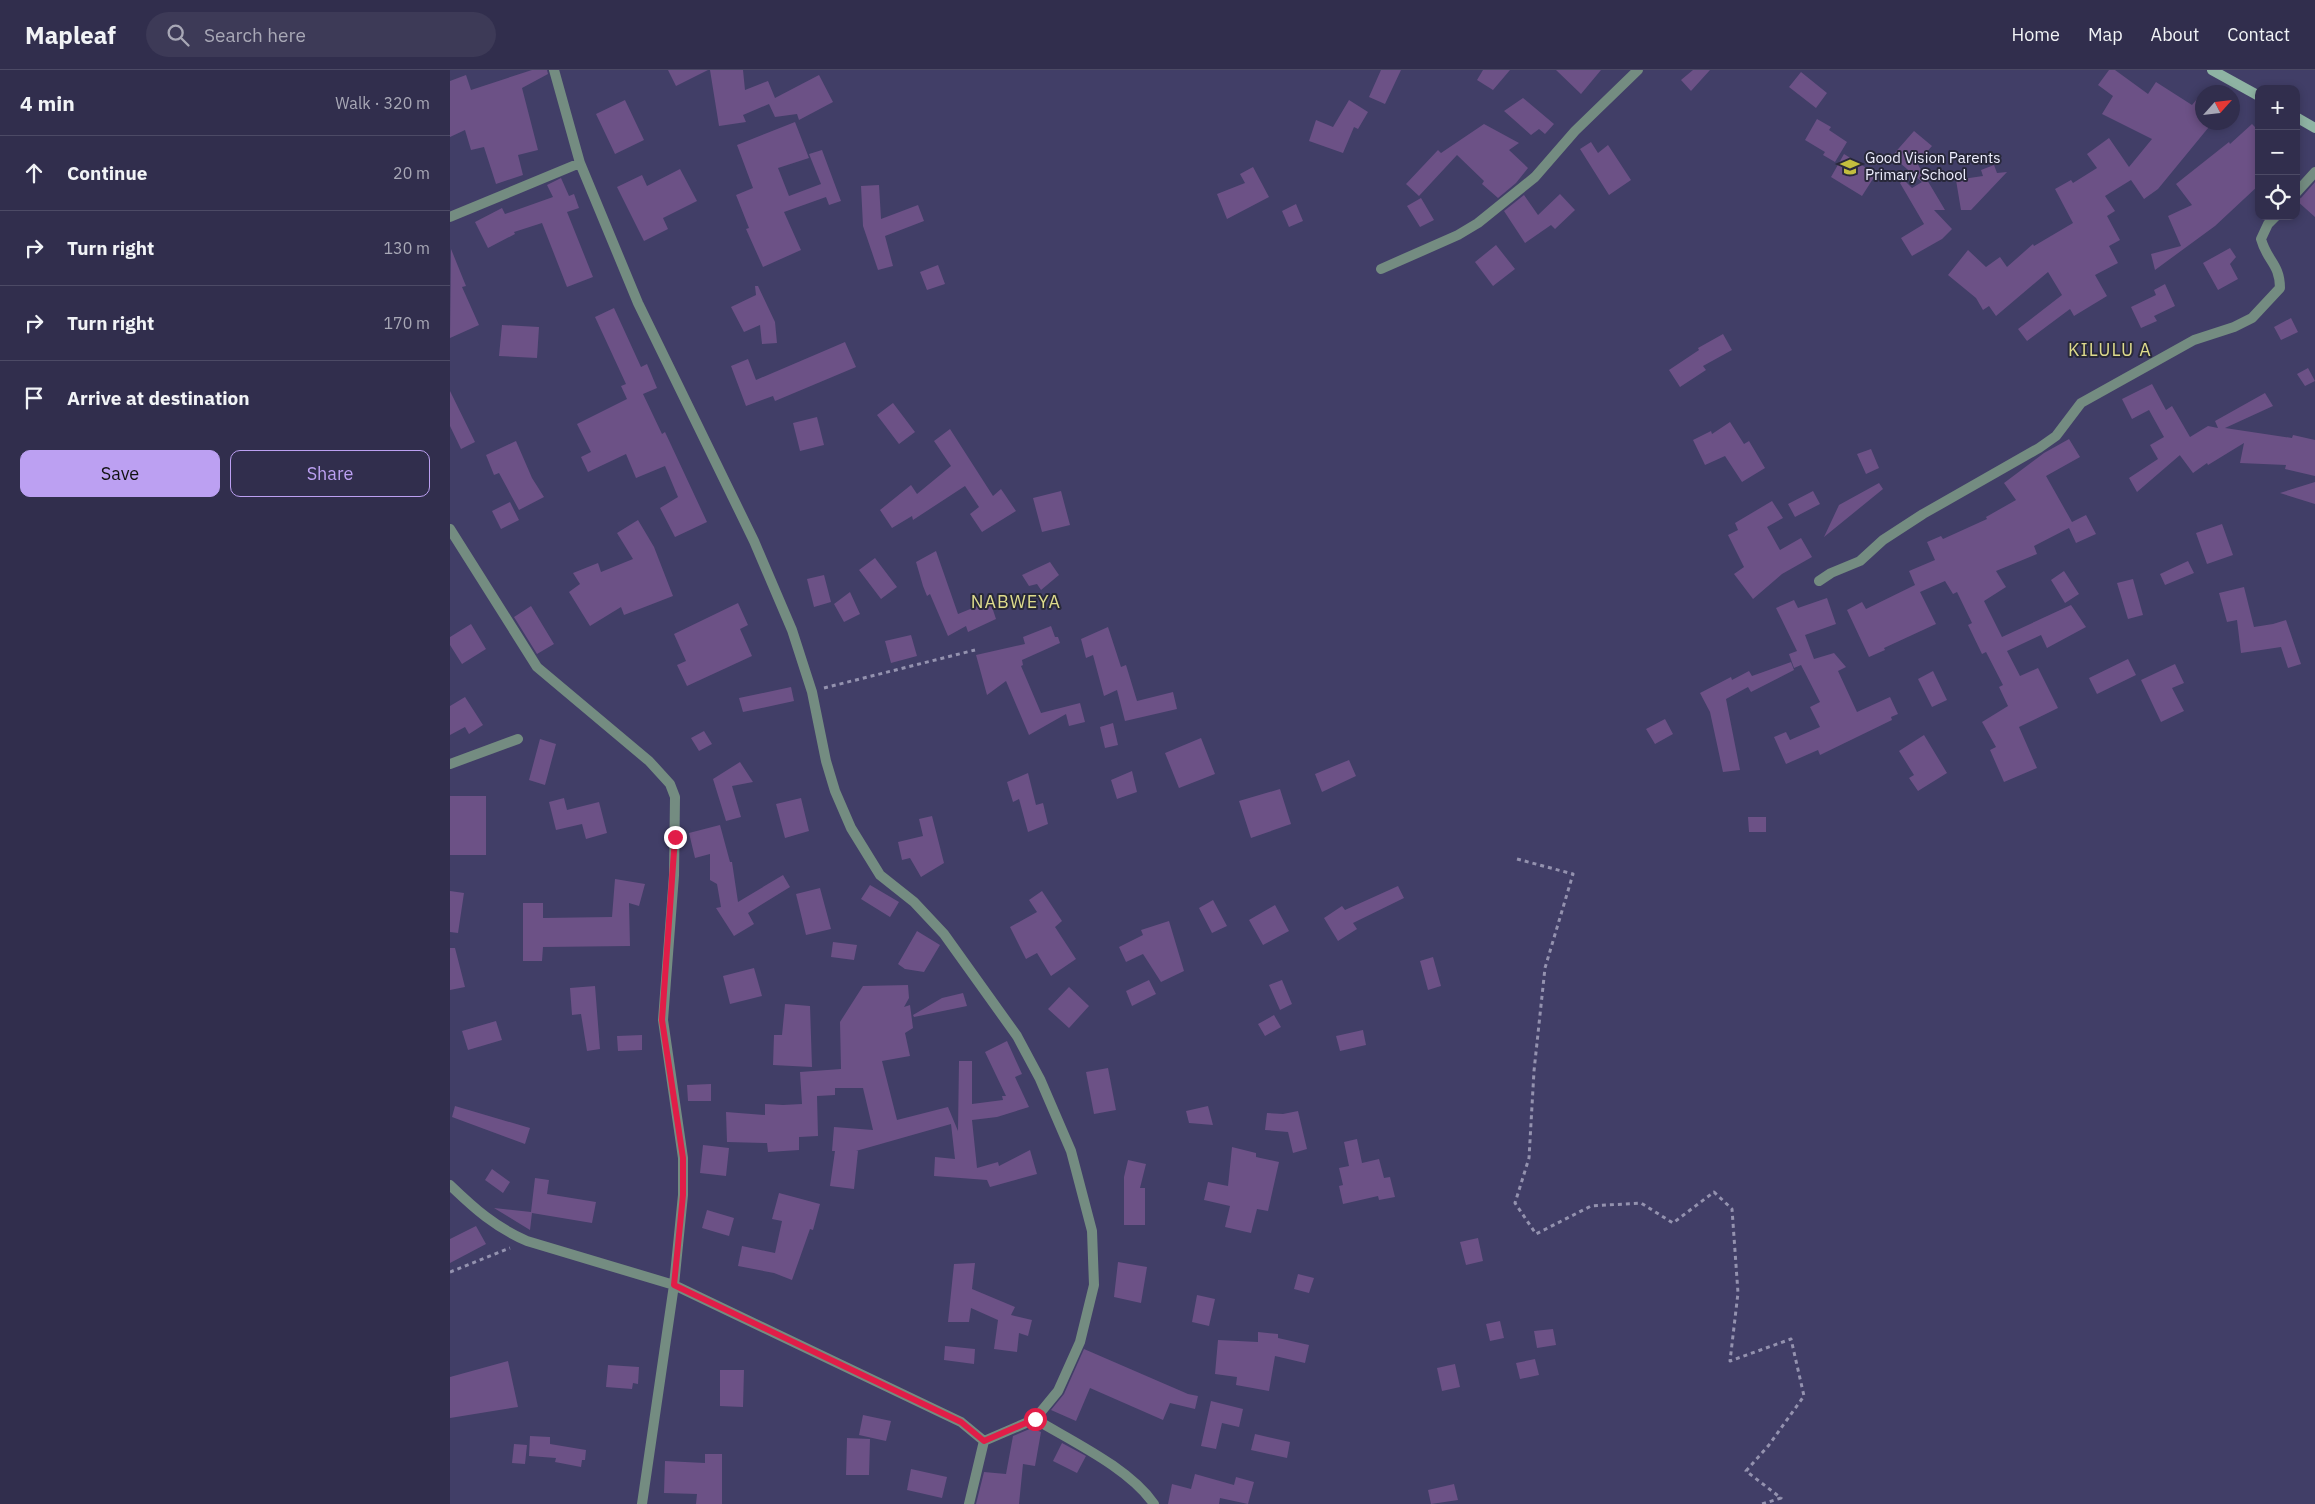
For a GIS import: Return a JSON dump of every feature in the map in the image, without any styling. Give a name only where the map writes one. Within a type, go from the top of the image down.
[{"type":"street","points":[[554,70],[580,163],[638,303],[754,541],[792,630],[812,692],[826,761],[835,791],[851,828],[880,875],[914,902],[944,934],[1017,1036],[1040,1079],[1071,1152],[1092,1231],[1094,1285],[1080,1342],[1058,1390],[1035,1419],[984,1441]]},
{"type":"street","points":[[1381,269],[1458,235],[1478,223],[1535,177],[1575,131],[1638,70]]},
{"type":"street","points":[[2212,70],[2255,94]]},
{"type":"street","points":[[2300,119],[2315,128]]},
{"type":"street","points":[[450,217],[580,163]]},
{"type":"street","points":[[2300,189],[2315,172]]},
{"type":"street","points":[[1818,581],[1830,573],[1860,561],[1883,540],[1923,514],[2039,448],[2056,436],[2081,403],[2099,391],[2194,340],[2234,327],[2252,318],[2280,288],[2280,274],[2265,253],[2261,239],[2272,220]]},
{"type":"street","points":[[450,529],[537,668],[649,761],[670,784],[675,797],[674,875],[662,1020],[683,1158],[683,1195],[674,1285],[642,1504]]},
{"type":"street","points":[[450,764],[518,739]]},
{"type":"street","points":[[450,1185],[476,1210],[504,1231],[527,1241],[674,1285],[961,1422],[984,1441]]},
{"type":"street","points":[[1035,1419],[1128,1476],[1146,1492],[1154,1504]]},
{"type":"street","points":[[969,1504],[984,1441]]},
{"type":"path","points":[[812,692],[975,650]]},
{"type":"path","points":[[1517,859],[1573,874],[1545,968],[1534,1071],[1529,1158],[1515,1203],[1536,1234],[1591,1206],[1641,1203],[1674,1223],[1714,1192],[1732,1209],[1738,1293],[1730,1361],[1791,1339],[1804,1396],[1769,1445],[1746,1470],[1781,1498],[1762,1504]]},
{"type":"path","points":[[450,1272],[527,1241]]},
{"type":"building","points":[[532,70],[547,70],[548,74],[522,88],[538,150],[518,155],[523,175],[496,184],[484,147],[471,150],[465,130],[450,137],[450,81],[466,75],[471,90]]},
{"type":"building","points":[[668,70],[708,70],[676,86]]},
{"type":"building","points":[[710,70],[743,70],[745,90],[768,81],[775,98],[819,75],[833,102],[799,120],[797,114],[775,117],[769,104],[743,115],[746,122],[719,126]]},
{"type":"building","points":[[1381,70],[1401,70],[1385,104],[1369,97]]},
{"type":"building","points":[[1483,70],[1510,70],[1493,90],[1477,80]]},
{"type":"building","points":[[1556,70],[1601,70],[1581,94]]},
{"type":"building","points":[[1693,70],[1710,70],[1691,91],[1681,80]]},
{"type":"building","points":[[2109,70],[2115,70],[2148,94],[2156,82],[2192,105],[2195,101],[2195,130],[2206,130],[2158,189],[2144,199],[2131,180],[2105,196],[2115,211],[2107,216],[2120,240],[2109,246],[2118,263],[2095,275],[2107,296],[2074,316],[2070,309],[2027,341],[2018,329],[2062,295],[2048,272],[1996,316],[1989,306],[1983,310],[1976,298],[1948,275],[1968,250],[1986,267],[2000,257],[2007,267],[2033,244],[2034,246],[2073,223],[2055,189],[2071,180],[2073,183],[2097,168],[2087,154],[2109,138],[2129,167],[2152,139],[2102,114],[2113,96],[2098,85]]},
{"type":"building","points":[[1801,72],[1827,93],[1816,108],[1789,87]]},
{"type":"building","points":[[1523,98],[1554,124],[1545,134],[1539,129],[1531,135],[1504,111]]},
{"type":"building","points":[[625,100],[644,140],[615,154],[596,114]]},
{"type":"building","points":[[1349,100],[1368,112],[1358,129],[1354,127],[1343,153],[1309,141],[1316,120],[1333,127]]},
{"type":"building","points":[[1817,119],[1831,127],[1829,130],[1847,142],[1835,162],[1823,155],[1825,152],[1805,140]]},
{"type":"building","points":[[795,122],[809,158],[778,168],[789,196],[821,184],[809,154],[822,150],[841,201],[829,205],[826,197],[784,212],[801,250],[763,267],[746,229],[749,228],[736,195],[753,188],[737,145]]},
{"type":"building","points":[[1484,124],[1519,143],[1509,150],[1528,168],[1516,183],[1498,198],[1482,184],[1484,181],[1457,155],[1419,196],[1406,184],[1438,150],[1441,153]]},
{"type":"building","points":[[2252,124],[2255,127],[2255,189],[2215,226],[2155,270],[2151,254],[2181,246],[2168,216],[2192,205],[2176,184],[2229,142],[2230,144]]},
{"type":"building","points":[[1914,131],[1932,146],[1917,163],[1945,210],[1934,210],[1952,229],[1942,239],[1912,256],[1901,238],[1924,224],[1900,183],[1904,180],[1912,188],[1922,182],[1892,156]]},
{"type":"building","points":[[1591,142],[1598,153],[1608,145],[1631,180],[1609,195],[1580,149]]},
{"type":"building","points":[[1844,154],[1876,174],[1862,196],[1831,177]]},
{"type":"building","points":[[1994,165],[1997,173],[2007,172],[1971,210],[1961,210],[1956,180],[1983,176],[1981,170]]},
{"type":"building","points":[[1253,167],[1269,197],[1227,219],[1217,194],[1245,183],[1240,174]]},
{"type":"building","points":[[680,169],[697,201],[663,218],[668,229],[644,241],[617,187],[642,175],[647,186]]},
{"type":"building","points":[[561,178],[569,196],[574,194],[579,208],[567,212],[593,277],[567,287],[542,223],[514,232],[515,234],[488,248],[475,222],[502,208],[505,214],[553,197],[547,185]]},
{"type":"building","points":[[2315,182],[2315,217],[2300,204],[2301,198]]},
{"type":"building","points":[[879,185],[881,219],[918,205],[924,221],[885,236],[893,266],[878,270],[863,226],[861,186]]},
{"type":"building","points":[[1560,194],[1575,210],[1555,229],[1551,225],[1525,243],[1504,211],[1524,195],[1538,215]]},
{"type":"building","points":[[1421,198],[1434,220],[1420,227],[1407,206]]},
{"type":"building","points":[[1296,204],[1303,221],[1289,227],[1282,211]]},
{"type":"building","points":[[1496,245],[1515,269],[1493,286],[1475,262]]},
{"type":"building","points":[[2230,248],[2236,257],[2230,264],[2238,279],[2218,290],[2203,263]]},
{"type":"building","points":[[451,249],[466,286],[462,287],[479,325],[450,338]]},
{"type":"building","points":[[938,265],[945,284],[927,290],[920,272]]},
{"type":"building","points":[[2165,284],[2175,306],[2154,316],[2157,321],[2141,328],[2131,307],[2156,295],[2154,290]]},
{"type":"building","points":[[755,286],[758,286],[775,322],[777,343],[762,344],[760,325],[744,332],[731,307],[756,295]]},
{"type":"building","points":[[614,308],[641,367],[647,364],[657,388],[643,394],[662,434],[665,432],[707,522],[675,537],[660,508],[678,497],[665,466],[636,478],[626,454],[588,472],[581,457],[591,452],[577,424],[627,399],[621,386],[626,384],[595,317]]},
{"type":"building","points":[[2291,318],[2298,332],[2281,340],[2274,327]]},
{"type":"building","points":[[502,325],[539,327],[537,358],[499,356]]},
{"type":"building","points":[[1723,334],[1732,350],[1703,366],[1706,370],[1680,387],[1669,370],[1699,350],[1698,348]]},
{"type":"building","points":[[845,342],[856,367],[775,401],[773,396],[746,406],[731,366],[748,359],[756,380]]},
{"type":"building","points":[[2308,368],[2315,381],[2305,386],[2297,374]]},
{"type":"building","points":[[2152,384],[2166,410],[2172,406],[2190,437],[2208,426],[2218,428],[2215,421],[2265,393],[2273,406],[2225,428],[2292,438],[2293,435],[2315,440],[2315,476],[2285,469],[2286,465],[2240,463],[2244,443],[2208,465],[2207,463],[2193,473],[2180,455],[2137,492],[2129,478],[2158,459],[2150,445],[2164,437],[2149,410],[2132,419],[2122,399]]},
{"type":"building","points":[[450,391],[475,442],[461,449],[450,426]]},
{"type":"building","points":[[893,403],[915,432],[899,444],[877,415]]},
{"type":"building","points":[[817,417],[824,445],[800,451],[793,423]]},
{"type":"building","points":[[1730,422],[1744,444],[1749,441],[1765,468],[1742,482],[1725,456],[1705,465],[1693,440],[1711,431],[1712,434]]},
{"type":"building","points":[[950,429],[993,496],[1001,489],[1016,511],[982,532],[970,514],[979,507],[965,486],[913,520],[912,516],[892,528],[880,510],[911,485],[917,494],[951,466],[934,441]]},
{"type":"building","points":[[2069,439],[2080,457],[2046,476],[2072,522],[2086,515],[2096,534],[2076,543],[2069,528],[2034,546],[2037,554],[1996,571],[2006,587],[1984,601],[2002,637],[2071,605],[2086,627],[2047,648],[2041,635],[2007,651],[2020,676],[2038,668],[2058,708],[2019,727],[2037,768],[2004,782],[1990,750],[1996,747],[1982,722],[2008,706],[1999,687],[2003,685],[1986,652],[1982,654],[1968,625],[1972,623],[1957,592],[1953,594],[1945,581],[1920,592],[1936,624],[1869,657],[1847,610],[1862,602],[1866,609],[1915,585],[1909,571],[1935,560],[1927,542],[1941,536],[1943,539],[1987,519],[1986,517],[2016,500],[2004,483],[2044,453]]},
{"type":"building","points":[[516,441],[532,478],[544,497],[519,510],[499,473],[494,475],[486,455]]},
{"type":"building","points":[[1871,449],[1879,468],[1866,474],[1857,454]]},
{"type":"building","points":[[2315,482],[2315,504],[2280,493]]},
{"type":"building","points":[[1879,483],[1883,489],[1824,537],[1839,505]]},
{"type":"building","points":[[1061,491],[1070,525],[1042,532],[1033,498]]},
{"type":"building","points":[[1813,491],[1820,504],[1795,517],[1788,504]]},
{"type":"building","points":[[1772,501],[1783,518],[1767,527],[1780,550],[1801,538],[1812,557],[1782,574],[1753,599],[1734,574],[1744,567],[1728,535],[1738,530],[1735,523]]},
{"type":"building","points":[[510,502],[519,520],[501,529],[492,511]]},
{"type":"building","points":[[638,520],[654,547],[673,596],[624,615],[621,607],[590,626],[569,592],[580,584],[573,573],[598,563],[601,572],[633,559],[617,533]]},
{"type":"building","points":[[2222,524],[2233,555],[2207,564],[2196,533]]},
{"type":"building","points":[[936,551],[958,614],[990,601],[996,619],[968,632],[966,626],[948,636],[930,594],[927,596],[916,562]]},
{"type":"building","points":[[875,558],[897,587],[881,599],[859,570]]},
{"type":"building","points":[[2188,561],[2194,573],[2165,585],[2160,574]]},
{"type":"building","points":[[1050,562],[1059,575],[1041,590],[1037,584],[1029,586],[1022,575]]},
{"type":"building","points":[[2064,571],[2079,594],[2065,603],[2051,580]]},
{"type":"building","points":[[824,575],[831,602],[814,607],[807,579]]},
{"type":"building","points":[[2133,579],[2143,615],[2128,619],[2117,583]]},
{"type":"building","points":[[2244,587],[2254,627],[2286,620],[2301,664],[2288,668],[2281,647],[2241,653],[2237,620],[2227,622],[2219,593]]},
{"type":"building","points":[[850,592],[860,614],[844,622],[834,604]]},
{"type":"building","points":[[1827,598],[1836,624],[1805,635],[1814,659],[1834,653],[1846,667],[1838,671],[1857,712],[1890,697],[1898,714],[1891,717],[1892,720],[1820,755],[1818,750],[1786,764],[1774,737],[1786,732],[1790,740],[1820,727],[1810,707],[1820,702],[1801,665],[1794,668],[1789,654],[1797,651],[1776,608],[1794,600],[1798,608]]},
{"type":"building","points":[[738,603],[748,625],[740,629],[752,656],[687,686],[677,665],[686,661],[674,634]]},
{"type":"building","points":[[531,606],[554,644],[537,654],[514,617]]},
{"type":"building","points":[[471,624],[486,649],[462,664],[450,645],[450,637]]},
{"type":"building","points":[[1051,626],[1055,637],[1058,637],[1060,643],[1022,660],[1023,665],[1021,666],[1041,713],[1080,703],[1085,722],[1069,726],[1066,714],[1029,735],[1006,681],[987,695],[976,655],[1025,644],[1023,637]]},
{"type":"building","points":[[1108,627],[1121,667],[1126,665],[1137,701],[1173,692],[1177,709],[1125,721],[1117,690],[1104,696],[1093,655],[1086,658],[1081,639]]},
{"type":"building","points":[[911,635],[917,656],[891,663],[885,641]]},
{"type":"building","points":[[2128,659],[2136,675],[2097,694],[2089,678]]},
{"type":"building","points":[[1791,662],[1794,670],[1751,692],[1748,687],[1726,699],[1740,770],[1723,772],[1710,712],[1700,693],[1731,677],[1732,680],[1749,671],[1752,676]]},
{"type":"building","points":[[2175,664],[2184,683],[2172,688],[2184,711],[2161,722],[2141,680]]},
{"type":"building","points":[[1933,671],[1947,700],[1932,707],[1918,679]]},
{"type":"building","points":[[791,687],[794,701],[743,712],[739,698]]},
{"type":"building","points":[[465,697],[483,725],[469,734],[465,727],[450,735],[450,706]]},
{"type":"building","points":[[1665,719],[1673,734],[1655,744],[1646,729]]},
{"type":"building","points":[[1113,723],[1118,745],[1105,748],[1100,727]]},
{"type":"building","points":[[704,731],[712,744],[699,751],[691,738]]},
{"type":"building","points":[[1924,735],[1947,773],[1918,791],[1909,778],[1914,775],[1899,751]]},
{"type":"building","points":[[1201,738],[1215,774],[1179,788],[1165,753]]},
{"type":"building","points":[[540,739],[556,744],[545,785],[529,780]]},
{"type":"building","points":[[1349,760],[1356,776],[1322,792],[1315,774]]},
{"type":"building","points":[[740,762],[753,782],[732,786],[741,817],[726,821],[713,779]]},
{"type":"building","points":[[1132,771],[1137,792],[1117,799],[1111,780]]},
{"type":"building","points":[[1028,773],[1036,805],[1043,803],[1048,824],[1028,832],[1019,799],[1013,802],[1007,782]]},
{"type":"building","points":[[1280,789],[1291,824],[1251,838],[1239,801]]},
{"type":"building","points":[[450,796],[486,796],[486,855],[450,855]]},
{"type":"building","points":[[564,798],[567,810],[599,802],[607,833],[586,839],[582,824],[556,830],[549,802]]},
{"type":"building","points":[[801,798],[809,831],[785,838],[776,804]]},
{"type":"building","points":[[932,816],[944,863],[921,877],[910,858],[902,860],[898,842],[923,836],[919,819]]},
{"type":"building","points":[[1748,817],[1766,817],[1766,832],[1749,832]]},
{"type":"building","points":[[720,825],[730,862],[732,862],[738,902],[783,875],[790,887],[748,913],[754,924],[734,936],[716,908],[721,907],[717,884],[710,880],[710,854],[695,858],[689,833]]},
{"type":"building","points":[[615,879],[645,884],[639,906],[629,903],[630,946],[543,947],[542,961],[523,961],[523,903],[543,903],[543,918],[612,917]]},
{"type":"building","points":[[870,885],[899,902],[890,917],[861,899]]},
{"type":"building","points":[[1398,886],[1404,898],[1353,923],[1357,929],[1338,941],[1324,918],[1342,906],[1345,910]]},
{"type":"building","points":[[820,888],[831,929],[806,935],[796,894]]},
{"type":"building","points":[[450,891],[464,893],[458,933],[450,932]]},
{"type":"building","points":[[1042,891],[1062,921],[1055,927],[1076,959],[1051,976],[1037,953],[1026,959],[1010,927],[1037,912],[1029,900]]},
{"type":"building","points":[[1213,900],[1227,926],[1212,933],[1199,908]]},
{"type":"building","points":[[1275,905],[1289,931],[1263,945],[1249,920]]},
{"type":"building","points":[[1169,921],[1184,971],[1161,982],[1143,954],[1126,962],[1119,947],[1143,935],[1141,930]]},
{"type":"building","points":[[917,931],[940,945],[924,972],[905,969],[898,964]]},
{"type":"building","points":[[833,942],[857,945],[854,960],[831,957]]},
{"type":"building","points":[[450,948],[455,948],[465,987],[450,990]]},
{"type":"building","points":[[1433,957],[1441,986],[1428,990],[1420,961]]},
{"type":"building","points":[[754,968],[762,996],[730,1004],[723,976]]},
{"type":"building","points":[[1149,980],[1156,994],[1132,1006],[1126,991]]},
{"type":"building","points":[[1282,980],[1292,1004],[1280,1010],[1269,985]]},
{"type":"building","points":[[908,985],[909,998],[904,1007],[910,1005],[913,1028],[905,1033],[910,1056],[882,1061],[897,1120],[948,1107],[958,1131],[959,1061],[972,1061],[972,1104],[1003,1100],[1002,1096],[1006,1096],[985,1052],[1007,1041],[1022,1074],[1015,1077],[1029,1107],[997,1117],[972,1120],[977,1168],[998,1162],[999,1166],[1030,1150],[1037,1174],[990,1187],[987,1180],[934,1176],[935,1157],[955,1159],[951,1124],[856,1151],[858,1151],[854,1189],[830,1186],[835,1151],[832,1151],[834,1127],[873,1130],[863,1088],[835,1088],[835,1095],[817,1096],[818,1136],[799,1137],[799,1150],[768,1152],[767,1143],[727,1142],[726,1112],[765,1115],[765,1104],[802,1104],[800,1072],[841,1069],[840,1022],[863,986]]},
{"type":"building","points":[[595,986],[600,1049],[587,1051],[581,1014],[572,1015],[570,988]]},
{"type":"building","points":[[1069,987],[1089,1006],[1069,1028],[1048,1009]]},
{"type":"building","points":[[963,993],[967,1006],[914,1017],[913,1015],[942,998]]},
{"type":"building","points":[[785,1004],[810,1006],[812,1067],[773,1065],[774,1035],[782,1035]]},
{"type":"building","points":[[1274,1015],[1281,1027],[1265,1036],[1258,1024]]},
{"type":"building","points":[[496,1021],[502,1040],[468,1050],[462,1031]]},
{"type":"building","points":[[1363,1030],[1366,1045],[1340,1051],[1336,1036]]},
{"type":"building","points":[[642,1035],[642,1050],[618,1051],[617,1036]]},
{"type":"building","points":[[1108,1068],[1116,1110],[1094,1114],[1086,1072]]},
{"type":"building","points":[[711,1084],[711,1101],[688,1101],[687,1085]]},
{"type":"building","points":[[455,1106],[530,1128],[525,1144],[452,1117]]},
{"type":"building","points":[[1208,1106],[1213,1125],[1189,1123],[1186,1111]]},
{"type":"building","points":[[1298,1111],[1307,1149],[1293,1153],[1288,1132],[1265,1130],[1267,1113],[1283,1114]]},
{"type":"building","points":[[1357,1139],[1362,1163],[1379,1159],[1384,1178],[1390,1177],[1395,1197],[1379,1200],[1378,1196],[1343,1204],[1339,1186],[1343,1185],[1339,1168],[1349,1166],[1344,1142]]},
{"type":"building","points":[[703,1145],[729,1148],[726,1176],[700,1173]]},
{"type":"building","points":[[1232,1147],[1256,1153],[1256,1157],[1279,1162],[1268,1211],[1257,1209],[1251,1233],[1225,1227],[1230,1206],[1204,1200],[1208,1182],[1228,1186]]},
{"type":"building","points":[[1128,1160],[1146,1164],[1140,1188],[1145,1188],[1145,1225],[1124,1225],[1124,1177]]},
{"type":"building","points":[[492,1169],[510,1182],[503,1193],[485,1180]]},
{"type":"building","points":[[535,1178],[549,1180],[547,1194],[596,1202],[592,1223],[532,1213],[530,1230],[494,1208],[531,1212]]},
{"type":"building","points":[[779,1193],[820,1204],[813,1230],[810,1229],[792,1280],[774,1273],[738,1266],[742,1246],[775,1253],[782,1221],[772,1219]]},
{"type":"building","points":[[707,1210],[734,1218],[729,1236],[702,1228]]},
{"type":"building","points":[[476,1226],[486,1244],[450,1263],[450,1239]]},
{"type":"building","points":[[1478,1238],[1483,1261],[1466,1265],[1460,1242]]},
{"type":"building","points":[[1118,1262],[1147,1267],[1141,1303],[1114,1297]]},
{"type":"building","points":[[975,1263],[972,1289],[1015,1307],[1011,1315],[1032,1320],[1028,1336],[1019,1333],[1017,1352],[994,1349],[998,1320],[971,1308],[969,1322],[948,1322],[954,1264]]},
{"type":"building","points":[[1298,1274],[1314,1278],[1309,1293],[1294,1289]]},
{"type":"building","points":[[1197,1295],[1215,1299],[1209,1326],[1192,1322]]},
{"type":"building","points":[[1500,1321],[1504,1338],[1490,1341],[1486,1324]]},
{"type":"building","points":[[1553,1329],[1556,1345],[1537,1348],[1534,1331]]},
{"type":"building","points":[[1258,1332],[1278,1334],[1278,1338],[1309,1345],[1305,1363],[1275,1356],[1269,1391],[1236,1385],[1237,1377],[1215,1374],[1218,1340],[1258,1342]]},
{"type":"building","points":[[945,1346],[975,1349],[974,1364],[944,1360]]},
{"type":"building","points":[[1084,1349],[1188,1394],[1198,1396],[1195,1409],[1170,1403],[1163,1420],[1090,1388],[1076,1421],[1051,1410],[1064,1394]]},
{"type":"building","points":[[1535,1359],[1539,1375],[1520,1379],[1516,1363]]},
{"type":"building","points":[[508,1361],[518,1407],[450,1418],[450,1377]]},
{"type":"building","points":[[1455,1364],[1460,1387],[1442,1391],[1437,1368]]},
{"type":"building","points":[[608,1365],[639,1367],[638,1384],[633,1383],[632,1389],[606,1387]]},
{"type":"building","points":[[720,1370],[744,1370],[743,1407],[720,1406]]},
{"type":"building","points":[[1211,1401],[1243,1409],[1239,1427],[1222,1423],[1216,1449],[1201,1446]]},
{"type":"building","points":[[863,1415],[891,1421],[886,1441],[859,1435]]},
{"type":"building","points":[[1032,1428],[1041,1432],[1035,1466],[1023,1464],[1019,1504],[976,1504],[984,1472],[1006,1474],[1013,1436]]},
{"type":"building","points":[[1255,1434],[1290,1442],[1287,1458],[1251,1450]]},
{"type":"building","points":[[530,1436],[550,1437],[550,1444],[586,1450],[585,1460],[582,1460],[581,1467],[555,1462],[556,1458],[529,1456]]},
{"type":"building","points":[[847,1438],[870,1439],[869,1475],[846,1475]]},
{"type":"building","points":[[1062,1443],[1086,1456],[1077,1473],[1053,1461]]},
{"type":"building","points":[[514,1444],[527,1445],[525,1464],[512,1463]]},
{"type":"building","points":[[705,1454],[722,1454],[722,1504],[696,1504],[697,1494],[664,1493],[665,1461],[705,1463]]},
{"type":"building","points":[[911,1469],[947,1477],[942,1498],[907,1490]]},
{"type":"building","points":[[1195,1474],[1234,1485],[1236,1477],[1254,1482],[1248,1504],[1220,1498],[1219,1504],[1168,1504],[1172,1484],[1191,1489]]},
{"type":"building","points":[[1454,1484],[1458,1500],[1431,1504],[1428,1490]]},
{"type":"place","name":"Good Vision Parents Primary School","points":[[1850,167]]},
{"type":"district","name":"KILULU A","points":[[2110,350]]},
{"type":"district","name":"NABWEYA","points":[[1016,602]]},
{"type":"route","points":[[675,837],[674,875],[662,1020],[683,1158],[683,1195],[674,1285],[930,1409],[961,1422],[984,1441],[1035,1419]]}]
